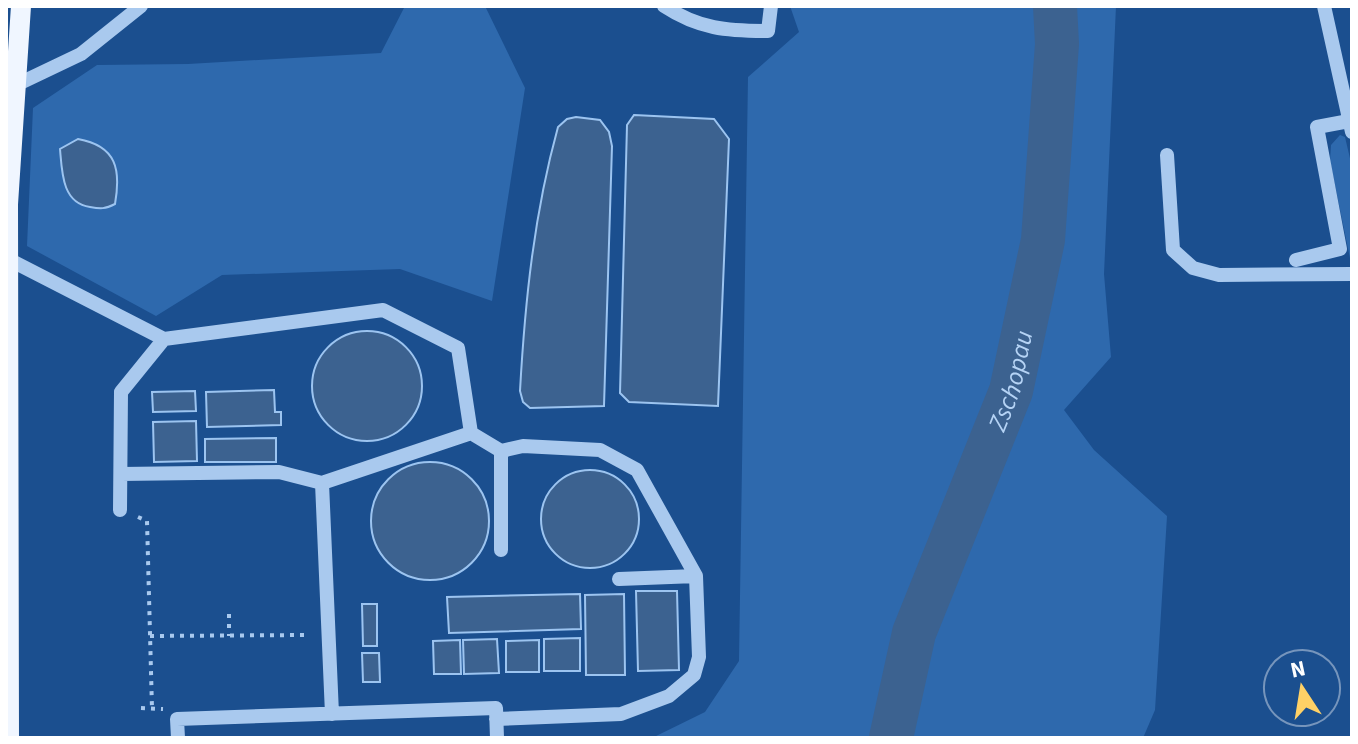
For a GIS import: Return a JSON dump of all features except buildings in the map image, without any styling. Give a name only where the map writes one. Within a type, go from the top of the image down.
[{"type":"main road","points":[[9,738],[7,204],[21,6]]},
{"type":"street","points":[[16,85],[81,54],[141,6]]},
{"type":"street","points":[[664,6],[696,24],[731,31],[768,31],[771,6]]},
{"type":"street","points":[[1296,260],[1340,249],[1317,127],[1351,126],[1324,6]]},
{"type":"street","points":[[1167,155],[1173,250],[1193,268],[1219,275],[1352,274]]},
{"type":"street","points":[[8,259],[164,339],[383,310],[458,348],[471,433]]},
{"type":"street","points":[[120,510],[121,392],[164,339]]},
{"type":"street","points":[[121,474],[279,472],[322,483],[471,433],[501,451],[523,446],[600,450],[637,470],[696,576],[699,657],[694,675],[669,696],[621,714],[496,719]]},
{"type":"street","points":[[501,451],[501,550]]},
{"type":"street","points":[[322,483],[332,714]]},
{"type":"street","points":[[619,579],[696,576]]},
{"type":"street","points":[[178,738],[177,719],[496,708],[497,738]]},
{"type":"path","points":[[120,510],[147,521],[152,709]]},
{"type":"path","points":[[229,614],[229,636]]},
{"type":"path","points":[[150,636],[307,635]]},
{"type":"shaded area","points":[[405,6],[485,6],[525,88],[492,301],[400,269],[222,275],[156,316],[27,246],[33,108],[97,65],[188,64],[381,53]]},
{"type":"shaded area","points":[[790,6],[1116,6],[1104,274],[1111,357],[1064,410],[1094,450],[1167,516],[1155,710],[1143,738],[652,738],[705,712],[739,661],[748,77],[799,32]]},
{"type":"shaded area","points":[[634,115],[714,119],[729,139],[718,406],[629,402],[620,393],[627,125]]},
{"type":"shaded area","points":[[567,119],[600,120],[609,132],[612,146],[604,406],[530,408],[523,402],[520,391],[537,225],[558,127]]},
{"type":"shaded area","points":[[1340,135],[1345,137],[1352,167],[1351,263],[1330,161],[1331,145]]},
{"type":"shaded area","points":[[78,139],[101,147],[113,161],[117,180],[115,204],[103,208],[90,207],[81,204],[69,193],[63,176],[60,149]]},
{"type":"shaded area","points":[[367,331],[388,335],[406,347],[418,365],[422,386],[418,407],[406,425],[388,437],[367,441],[346,437],[328,425],[316,407],[312,386],[316,365],[328,347],[346,335]]},
{"type":"shaded area","points":[[274,390],[275,412],[281,412],[281,425],[207,427],[206,392]]},
{"type":"shaded area","points":[[195,391],[196,411],[153,412],[152,392]]},
{"type":"shaded area","points":[[196,421],[197,461],[154,462],[153,422]]},
{"type":"shaded area","points":[[276,438],[276,462],[205,462],[205,439]]},
{"type":"shaded area","points":[[430,462],[453,466],[472,479],[485,498],[489,521],[485,544],[472,563],[453,576],[430,580],[407,576],[388,563],[375,544],[371,521],[375,498],[388,479],[407,466]]},
{"type":"shaded area","points":[[590,470],[617,478],[631,492],[639,519],[631,546],[617,560],[590,568],[563,560],[549,546],[541,519],[549,492],[563,478]]},
{"type":"shaded area","points":[[636,591],[677,591],[679,670],[638,671]]},
{"type":"shaded area","points":[[580,594],[581,629],[449,633],[447,597]]},
{"type":"shaded area","points":[[624,594],[625,675],[586,675],[585,595]]},
{"type":"shaded area","points":[[362,604],[377,604],[377,646],[363,646]]},
{"type":"shaded area","points":[[580,638],[580,671],[544,671],[544,639]]},
{"type":"shaded area","points":[[497,639],[499,673],[464,674],[463,640]]},
{"type":"shaded area","points":[[460,640],[461,674],[434,674],[433,641]]},
{"type":"shaded area","points":[[539,640],[539,672],[506,672],[506,641]]},
{"type":"shaded area","points":[[362,653],[379,653],[380,682],[363,682]]},
{"type":"waterway","name":"Zschopau","points":[[891,738],[914,633],[1011,391],[1043,240],[1057,44],[1055,6]]}]
